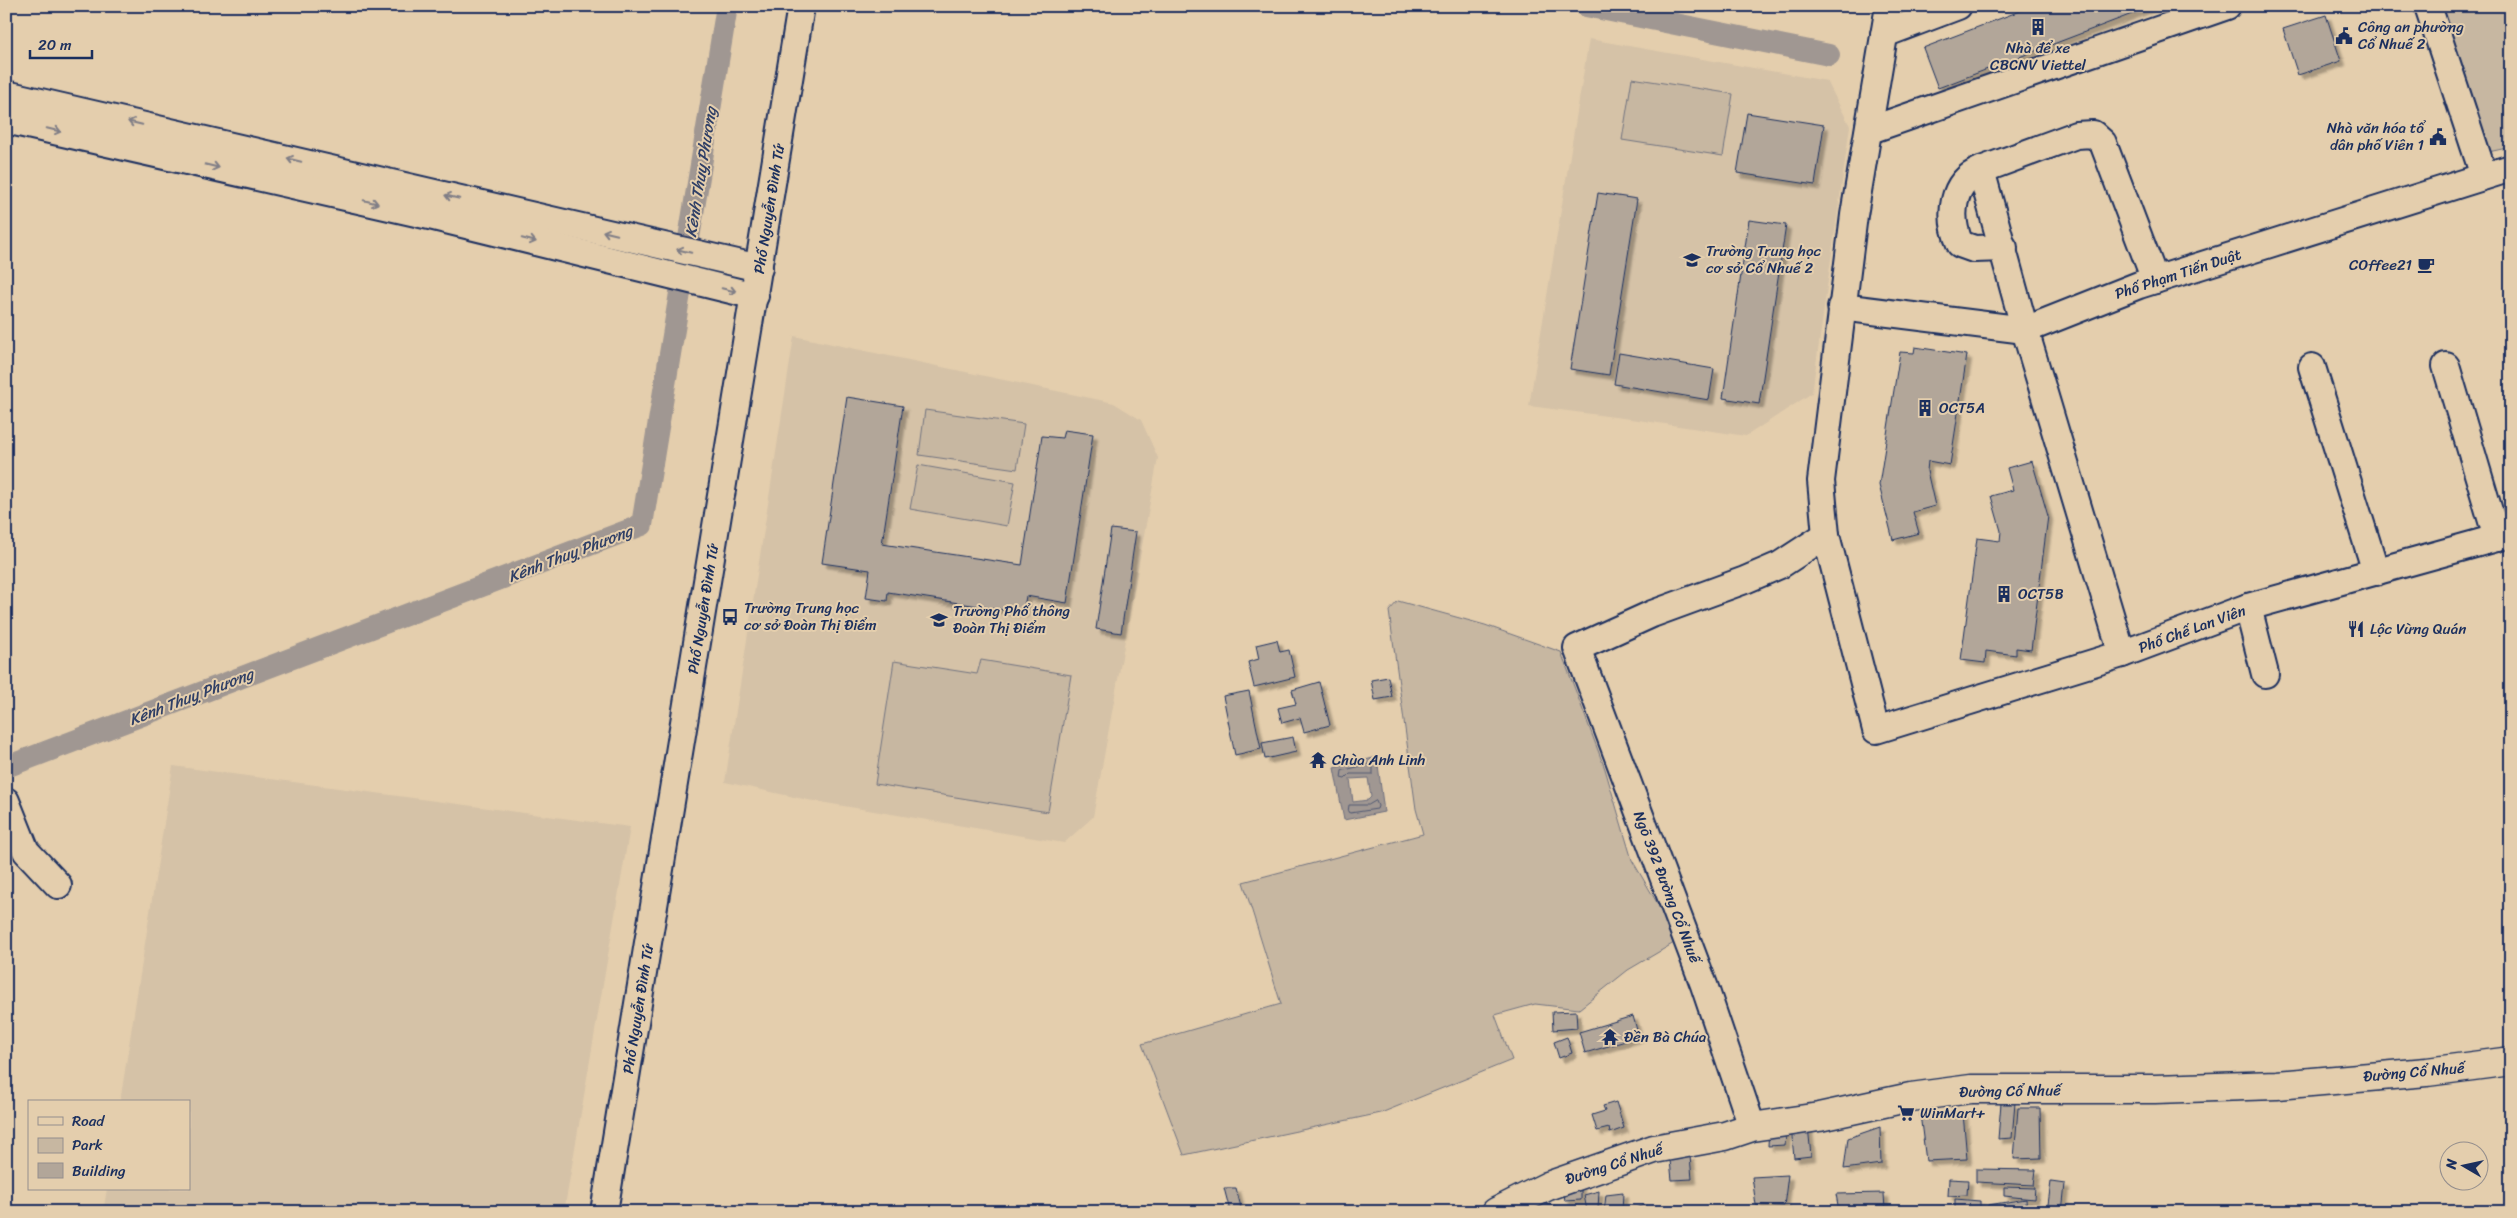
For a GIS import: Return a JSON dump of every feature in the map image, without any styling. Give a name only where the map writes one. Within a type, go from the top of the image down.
[{"type":"main road","name":"Đường Cổ Nhuế","points":[[1496,1212],[1548,1186],[1654,1149],[1725,1136],[1752,1127],[1818,1117],[1911,1097],[1971,1089],[2155,1089],[2277,1085],[2427,1072],[2511,1061]]},
{"type":"street","name":"Phố Nguyễn Đình Tứ","points":[[604,1212],[801,6]]},
{"type":"street","points":[[1826,535],[1821,481],[1841,307],[1854,215],[1870,130],[1889,6]]},
{"type":"street","points":[[1884,34],[1958,6]]},
{"type":"street","points":[[1870,130],[2227,6]]},
{"type":"street","points":[[2428,6],[2484,176]]},
{"type":"street","points":[[6,94],[759,268]]},
{"type":"street","points":[[6,120],[434,217],[755,296]]},
{"type":"street","points":[[2004,248],[1974,248],[1960,244],[1954,229],[1954,203],[1961,184],[1972,174],[1981,170],[2076,135],[2093,134],[2103,143],[2155,280]]},
{"type":"street","name":"Phố Phạm Tiến Duật","points":[[1841,307],[2025,330],[2155,280],[2511,168]]},
{"type":"street","points":[[1981,170],[2025,330],[2122,654]]},
{"type":"street","points":[[2446,366],[2504,536]]},
{"type":"street","points":[[2312,368],[2376,572]]},
{"type":"street","name":"Ngõ 392 Đường Cổ Nhuế","points":[[1752,1127],[1704,985],[1577,648],[1652,614],[1771,568],[1826,535]]},
{"type":"street","name":"Phố Chế Lan Viên","points":[[1826,535],[1876,730],[2122,654],[2248,607],[2504,536]]},
{"type":"street","points":[[2248,607],[2265,674]]},
{"type":"street","points":[[6,802],[26,851],[58,885]]},
{"type":"shaded area","name":"Trường Trung học cơ sở Cổ Nhuế 2","points":[[1589,39],[1827,81],[1850,126],[1812,393],[1746,436],[1529,406]]},
{"type":"shaded area","name":"Trường Phổ thông Đoàn Thị Điểm","points":[[794,336],[1114,403],[1141,420],[1158,458],[1093,817],[1064,843],[808,800],[725,782]]},
{"type":"shaded area","points":[[173,766],[630,827],[564,1212],[103,1212],[107,1190],[190,1190],[190,1100],[120,1100]]},
{"type":"green space","points":[[2437,6],[2511,6],[2511,147],[2484,153]]},
{"type":"green space","points":[[1632,78],[1733,94],[1723,156],[1622,140]]},
{"type":"green space","points":[[925,410],[1024,424],[1017,469],[919,455]]},
{"type":"green space","points":[[918,465],[1015,482],[1007,526],[910,509]]},
{"type":"green space","points":[[1398,601],[1485,625],[1561,652],[1605,769],[1632,860],[1679,940],[1628,970],[1579,1009],[1535,1004],[1495,1015],[1512,1060],[1381,1113],[1184,1155],[1142,1044],[1281,1004],[1243,882],[1423,834],[1416,809],[1389,611]]},
{"type":"green space","points":[[981,660],[1071,675],[1048,812],[875,784],[894,661],[977,674]]},
{"type":"water","points":[[1377,757],[1384,812],[1344,820],[1334,768]],"holes":[[[1368,778],[1371,797],[1368,800],[1353,802],[1350,779]]]},
{"type":"building","name":"Nhà để xe CBCNV Viettel","points":[[2033,6],[2153,6],[1938,88],[1923,48]]},
{"type":"building","points":[[2326,15],[2341,61],[2298,75],[2283,29]]},
{"type":"building","points":[[1747,113],[1824,125],[1815,185],[1737,173]]},
{"type":"building","points":[[1598,193],[1637,199],[1609,375],[1570,369]]},
{"type":"building","points":[[1749,220],[1786,225],[1759,404],[1723,398]]},
{"type":"building","name":"OCT5A","points":[[1915,347],[1967,355],[1950,465],[1928,461],[1927,471],[1935,506],[1913,512],[1919,533],[1893,540],[1879,485],[1900,352],[1914,353]]},
{"type":"building","points":[[1619,353],[1714,369],[1709,400],[1614,384]]},
{"type":"building","points":[[847,397],[903,406],[882,544],[1022,565],[1042,436],[1062,438],[1064,430],[1093,434],[1067,603],[1026,596],[1023,613],[888,592],[887,601],[866,598],[870,570],[822,563]]},
{"type":"building","name":"OCT5B","points":[[2032,461],[2048,516],[2031,650],[2016,648],[2016,655],[1986,651],[1985,663],[1961,660],[1977,538],[2000,541],[2001,531],[1991,496],[2013,490],[2007,468]]},
{"type":"building","points":[[1111,529],[1136,532],[1121,633],[1096,629]]},
{"type":"building","points":[[1277,640],[1280,652],[1289,650],[1295,677],[1254,687],[1248,662],[1259,659],[1256,645]]},
{"type":"building","points":[[1388,677],[1392,697],[1375,700],[1371,680]]},
{"type":"building","points":[[1319,682],[1330,725],[1304,732],[1300,718],[1282,723],[1278,708],[1296,704],[1292,690]]},
{"type":"building","points":[[1249,691],[1261,749],[1235,755],[1223,696]]},
{"type":"building","points":[[1293,737],[1296,752],[1265,759],[1262,743]]},
{"type":"building","points":[[1576,1011],[1577,1028],[1553,1030],[1552,1012]]},
{"type":"building","points":[[1633,1016],[1639,1037],[1585,1053],[1579,1032]]},
{"type":"building","points":[[1567,1037],[1572,1053],[1559,1058],[1554,1042]]},
{"type":"building","points":[[1616,1102],[1624,1128],[1610,1133],[1609,1128],[1597,1131],[1592,1115],[1605,1111],[1603,1106]]},
{"type":"building","points":[[2001,1103],[2015,1103],[2012,1138],[1998,1139]]},
{"type":"building","points":[[2018,1108],[2040,1108],[2041,1158],[2014,1159]]},
{"type":"building","points":[[1963,1113],[1967,1159],[1926,1161],[1920,1114]]},
{"type":"building","points":[[1808,1126],[1811,1156],[1794,1158],[1791,1127]]},
{"type":"building","points":[[1769,1127],[1787,1127],[1785,1145],[1768,1146]]},
{"type":"building","points":[[1880,1127],[1881,1164],[1844,1169],[1848,1138]]},
{"type":"building","points":[[1690,1156],[1692,1179],[1672,1180],[1670,1160]]},
{"type":"building","points":[[1976,1169],[2036,1170],[2034,1185],[1976,1182]]},
{"type":"building","points":[[1788,1175],[1784,1206],[1756,1205],[1752,1177]]},
{"type":"building","points":[[1949,1179],[1968,1180],[1967,1195],[1948,1196]]},
{"type":"building","points":[[2051,1182],[2065,1184],[2062,1212],[2047,1212]]},
{"type":"building","points":[[1581,1186],[1581,1200],[1565,1201],[1563,1187]]},
{"type":"building","points":[[2004,1187],[2035,1188],[2034,1199],[2004,1196]]},
{"type":"building","points":[[1224,1188],[1236,1188],[1241,1207],[1230,1211]]},
{"type":"building","points":[[1599,1191],[1598,1209],[1587,1211],[1584,1195]]},
{"type":"building","points":[[1623,1193],[1622,1212],[1604,1212],[1606,1195]]},
{"type":"building","points":[[1884,1193],[1885,1211],[1839,1211],[1836,1194]]},
{"type":"building","points":[[1955,1199],[1980,1201],[1980,1212],[1955,1212]]},
{"type":"building","points":[[2026,1199],[2027,1212],[1986,1212],[1988,1205]]},
{"type":"building","points":[[1540,1203],[1565,1208],[1565,1212],[1536,1212]]},
{"type":"building","points":[[1645,1205],[1646,1212],[1628,1212],[1628,1211]]},
{"type":"building","points":[[655,1207],[690,1212],[654,1212]]},
{"type":"waterway","name":"Kênh Thuỵ Phương","points":[[6,767],[642,525],[727,6]]},
{"type":"waterway","name":"Kênh Thuỵ Phương","points":[[1586,6],[1829,55]]},
{"type":"place","name":"Nhà để xe CBCNV Viettel","points":[[2038,27]]},
{"type":"place","name":"Công an phường Cổ Nhuế 2","points":[[2344,36]]},
{"type":"place","name":"Nhà văn hóa tổ dân phố Viên 1","points":[[2438,137]]},
{"type":"place","name":"Trường Trung học cơ sở Cổ Nhuế 2","points":[[1692,260]]},
{"type":"place","name":"COffee21","points":[[2426,265]]},
{"type":"place","name":"OCT5A","points":[[1925,408]]},
{"type":"place","name":"OCT5B","points":[[2004,594]]},
{"type":"place","name":"Trường Trung học cơ sở Đoàn Thị Điểm","points":[[730,617]]},
{"type":"place","name":"Trường Phổ thông Đoàn Thị Điểm","points":[[939,620]]},
{"type":"place","name":"Lộc Vừng Quán","points":[[2356,629]]},
{"type":"place","name":"Chùa Anh Linh","points":[[1318,760]]},
{"type":"place","name":"Đền Bà Chúa","points":[[1610,1037]]},
{"type":"place","name":"WinMart+","points":[[1906,1113]]}]
